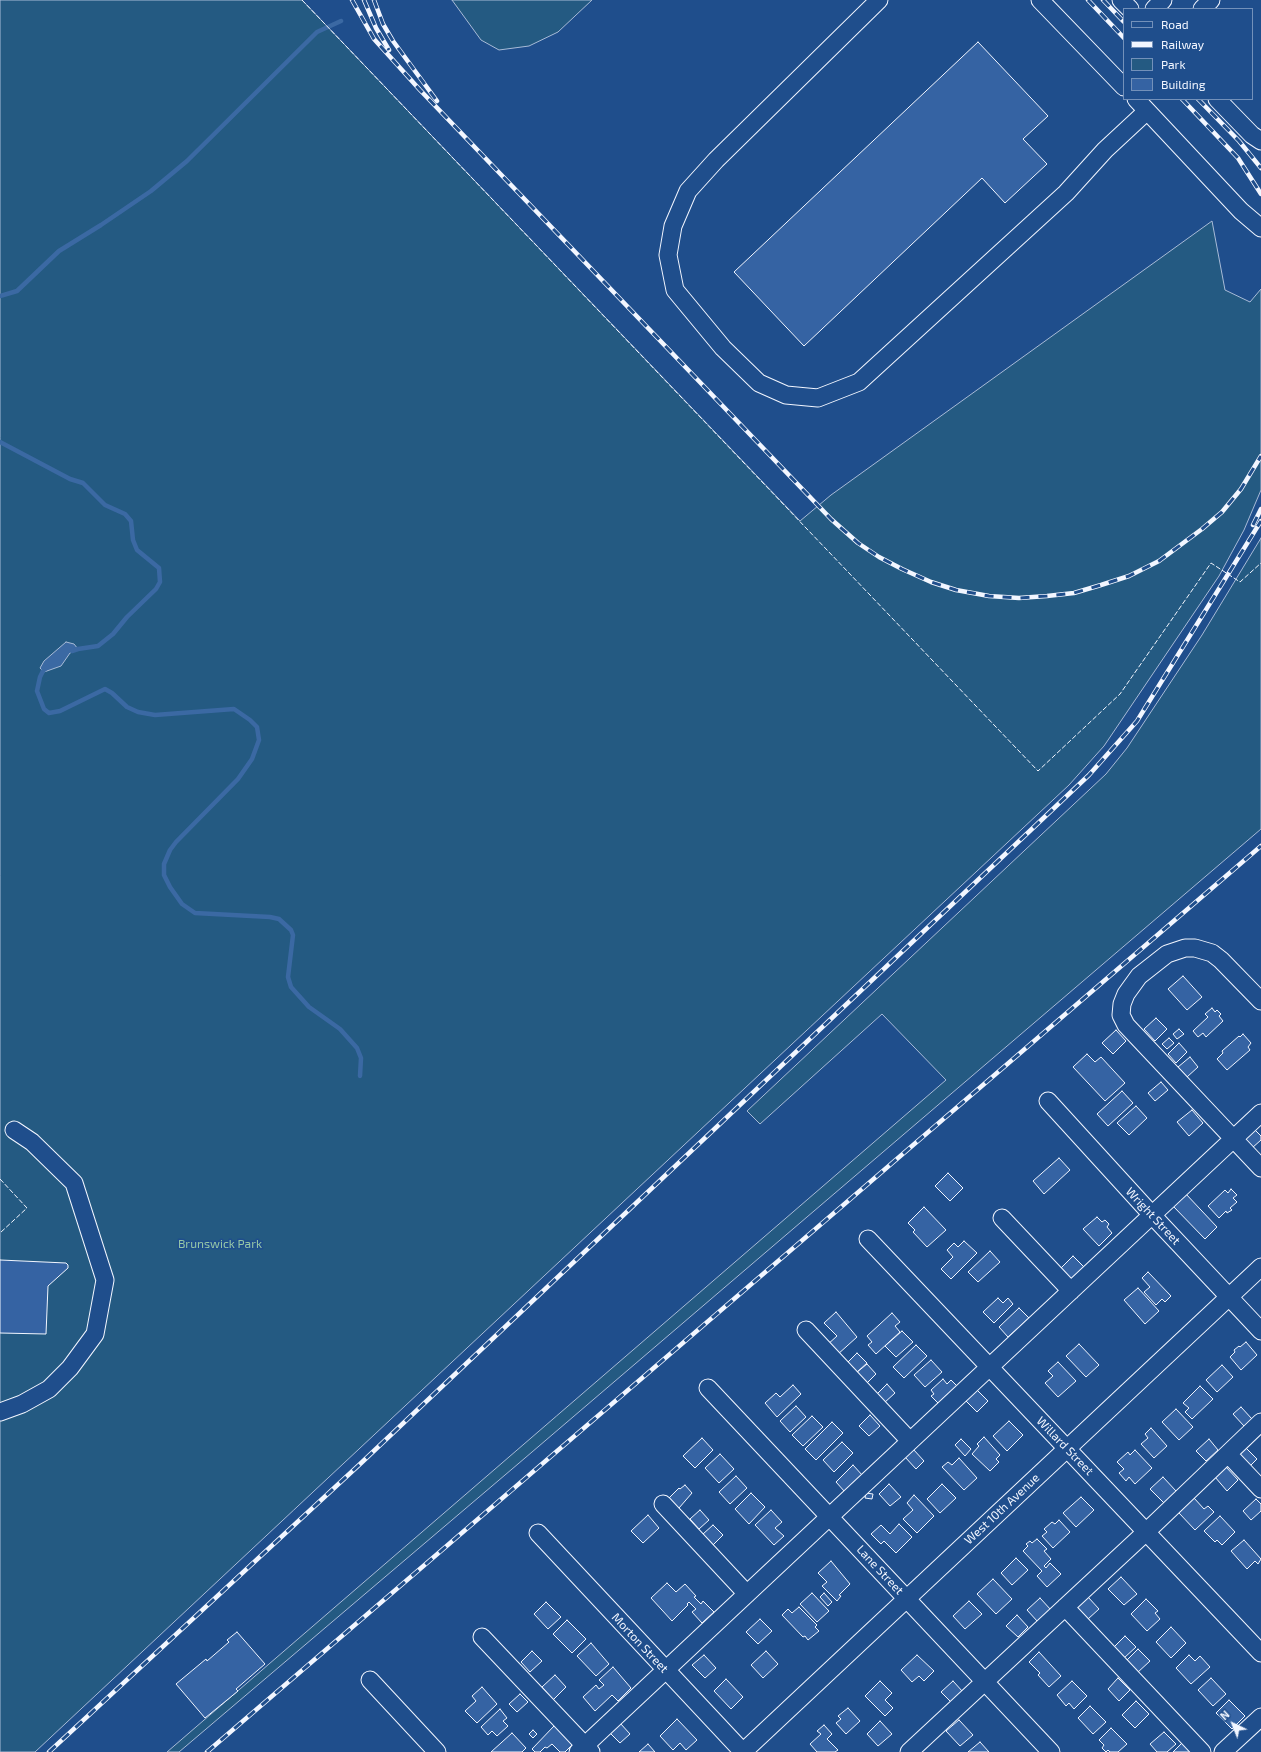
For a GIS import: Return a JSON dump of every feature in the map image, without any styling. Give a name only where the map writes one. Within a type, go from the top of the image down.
[{"type":"street","points":[[878,0],[716,160],[688,191],[673,226],[668,255],[675,290],[723,348],[759,383],[786,395],[818,398],[859,382],[1066,193],[1105,150],[1141,105],[1241,211],[1261,228]]},
{"type":"street","points":[[1040,0],[1123,86]]},
{"type":"street","points":[[1121,0],[1129,8]]},
{"type":"street","points":[[1155,8],[1163,0]]},
{"type":"street","points":[[1203,8],[1211,0]]},
{"type":"street","points":[[1218,100],[1252,135],[1261,141]]},
{"type":"street","points":[[1261,1001],[1221,960],[1205,950],[1196,948],[1176,950],[1157,961],[1132,984],[1122,1004],[1121,1015],[1126,1025],[1261,1168]]},
{"type":"street","name":"Wright Street","points":[[1048,1101],[1152,1215],[1261,1330]]},
{"type":"street","points":[[482,1637],[585,1750],[665,1671],[1070,1290],[1261,1113]]},
{"type":"street","points":[[0,1412],[22,1404],[49,1389],[70,1368],[95,1334],[105,1280],[74,1183],[32,1142],[14,1130]]},
{"type":"street","points":[[1002,1218],[1070,1290]]},
{"type":"street","name":"Willard Street","points":[[868,1239],[1261,1653]]},
{"type":"street","name":"West 10th Avenue","points":[[743,1752],[1261,1267]]},
{"type":"street","points":[[806,1330],[910,1441]]},
{"type":"street","name":"Lane Street","points":[[708,1388],[1051,1752]]},
{"type":"street","points":[[909,1752],[1146,1532],[1261,1422]]},
{"type":"street","points":[[1228,1454],[1261,1489]]},
{"type":"street","points":[[663,1504],[747,1594]]},
{"type":"street","name":"Morton Street","points":[[538,1533],[665,1671],[743,1752]]},
{"type":"street","points":[[1065,1607],[1202,1752]]},
{"type":"street","points":[[370,1680],[437,1752]]},
{"type":"street","points":[[1223,1752],[1261,1717]]},
{"type":"green space","name":"Brunswick Park","points":[[0,0],[302,0],[800,521],[831,495],[1212,221],[1225,290],[1250,302],[1261,289],[1261,490],[1244,530],[1219,576],[1104,746],[1069,785],[35,1752],[0,1752]]},
{"type":"green space","points":[[452,0],[592,0],[558,32],[529,46],[499,50],[481,40]]},
{"type":"green space","points":[[1261,538],[1261,829],[179,1752],[167,1752],[946,1080],[882,1014],[760,1124],[747,1111],[1106,774],[1127,748],[1202,635]]},
{"type":"shaded area","points":[[66,642],[74,644],[78,649],[70,653],[61,666],[44,672],[40,668],[44,661]]},
{"type":"building","points":[[978,42],[1048,116],[1023,139],[1047,164],[1005,203],[982,178],[804,346],[734,272]]},
{"type":"building","points":[[1183,976],[1202,997],[1187,1010],[1168,989]]},
{"type":"building","points":[[1212,1008],[1215,1012],[1217,1010],[1221,1014],[1219,1016],[1223,1021],[1206,1037],[1203,1033],[1198,1037],[1193,1031],[1208,1017],[1205,1014]]},
{"type":"building","points":[[1156,1018],[1167,1029],[1155,1041],[1144,1029]]},
{"type":"building","points":[[1179,1029],[1184,1034],[1177,1039],[1173,1034]]},
{"type":"building","points":[[1116,1030],[1126,1041],[1113,1054],[1102,1043]]},
{"type":"building","points":[[1243,1034],[1251,1043],[1248,1047],[1250,1050],[1227,1070],[1217,1059],[1223,1053],[1222,1051]]},
{"type":"building","points":[[1169,1038],[1174,1043],[1167,1049],[1162,1044]]},
{"type":"building","points":[[1179,1043],[1187,1052],[1176,1063],[1168,1054]]},
{"type":"building","points":[[1087,1054],[1095,1062],[1101,1057],[1125,1083],[1105,1101],[1073,1067]]},
{"type":"building","points":[[1190,1057],[1198,1067],[1187,1077],[1178,1067]]},
{"type":"building","points":[[1161,1082],[1168,1090],[1155,1101],[1148,1093]]},
{"type":"building","points":[[1122,1091],[1133,1103],[1108,1126],[1097,1114]]},
{"type":"building","points":[[1136,1106],[1147,1118],[1129,1135],[1117,1123]]},
{"type":"building","points":[[1192,1110],[1203,1123],[1189,1136],[1177,1122]]},
{"type":"building","points":[[1253,1128],[1261,1136],[1261,1140],[1252,1148],[1243,1138]]},
{"type":"building","points":[[1059,1158],[1070,1170],[1044,1194],[1033,1181]]},
{"type":"building","points":[[948,1173],[963,1188],[950,1201],[935,1186]]},
{"type":"building","points":[[1231,1189],[1237,1195],[1233,1198],[1237,1202],[1230,1208],[1232,1210],[1227,1213],[1226,1211],[1219,1218],[1208,1206],[1225,1190],[1228,1193]]},
{"type":"building","points":[[1185,1193],[1217,1227],[1205,1239],[1172,1205]]},
{"type":"building","points":[[924,1207],[946,1230],[927,1247],[913,1232],[915,1230],[908,1223]]},
{"type":"building","points":[[1097,1217],[1102,1222],[1105,1220],[1109,1224],[1107,1227],[1112,1233],[1099,1246],[1083,1229]]},
{"type":"building","points":[[964,1241],[977,1253],[951,1279],[941,1269],[953,1257],[947,1250],[954,1243],[958,1247]]},
{"type":"building","points":[[990,1251],[1000,1262],[978,1282],[968,1272]]},
{"type":"building","points":[[1073,1256],[1085,1268],[1073,1280],[1061,1268]]},
{"type":"building","points":[[0,1260],[66,1263],[68,1265],[68,1268],[48,1286],[46,1334],[0,1333]]},
{"type":"building","points":[[1148,1272],[1171,1296],[1165,1302],[1162,1299],[1156,1305],[1144,1292],[1150,1287],[1142,1278]]},
{"type":"building","points":[[1138,1288],[1159,1311],[1145,1324],[1124,1300]]},
{"type":"building","points":[[998,1298],[1003,1303],[1008,1298],[1013,1304],[994,1323],[983,1312]]},
{"type":"building","points":[[1019,1308],[1029,1318],[1008,1337],[999,1327]]},
{"type":"building","points":[[836,1312],[857,1337],[837,1355],[827,1345],[837,1336],[824,1323]]},
{"type":"building","points":[[892,1313],[900,1322],[895,1326],[900,1332],[876,1354],[868,1345],[872,1342],[867,1336]]},
{"type":"building","points":[[902,1331],[913,1342],[896,1357],[885,1346]]},
{"type":"building","points":[[1246,1342],[1257,1355],[1241,1370],[1230,1357],[1235,1352],[1234,1350]]},
{"type":"building","points":[[1079,1344],[1099,1365],[1086,1377],[1066,1356]]},
{"type":"building","points":[[916,1345],[927,1356],[904,1378],[893,1367]]},
{"type":"building","points":[[857,1353],[867,1363],[856,1373],[847,1363]]},
{"type":"building","points":[[931,1360],[942,1372],[925,1387],[914,1375]]},
{"type":"building","points":[[1058,1362],[1076,1381],[1058,1397],[1045,1383],[1053,1376],[1048,1371]]},
{"type":"building","points":[[867,1364],[876,1374],[866,1384],[856,1373]]},
{"type":"building","points":[[1222,1365],[1233,1377],[1217,1392],[1206,1380]]},
{"type":"building","points":[[943,1379],[947,1384],[951,1380],[957,1386],[938,1403],[931,1396],[934,1394],[931,1390]]},
{"type":"building","points":[[887,1384],[895,1393],[884,1403],[876,1395]]},
{"type":"building","points":[[793,1385],[801,1394],[777,1417],[765,1403],[776,1393],[780,1397]]},
{"type":"building","points":[[1200,1386],[1213,1399],[1192,1419],[1185,1412],[1189,1408],[1183,1403]]},
{"type":"building","points":[[977,1390],[988,1401],[977,1412],[966,1401]]},
{"type":"building","points":[[796,1406],[806,1417],[790,1432],[780,1421]]},
{"type":"building","points":[[1241,1407],[1252,1419],[1244,1426],[1233,1414]]},
{"type":"building","points":[[1176,1409],[1193,1427],[1179,1440],[1162,1422]]},
{"type":"building","points":[[870,1415],[880,1426],[869,1436],[859,1426]]},
{"type":"building","points":[[812,1416],[823,1427],[803,1446],[792,1435]]},
{"type":"building","points":[[1009,1421],[1023,1435],[1007,1451],[993,1436]]},
{"type":"building","points":[[832,1422],[843,1433],[816,1460],[805,1449]]},
{"type":"building","points":[[1151,1428],[1167,1446],[1154,1458],[1141,1444],[1148,1438],[1145,1434]]},
{"type":"building","points":[[984,1437],[1000,1455],[996,1459],[999,1462],[990,1471],[972,1454],[979,1446],[977,1444]]},
{"type":"building","points":[[702,1438],[713,1450],[695,1468],[683,1456]]},
{"type":"building","points":[[961,1439],[971,1449],[965,1456],[955,1445]]},
{"type":"building","points":[[1209,1439],[1218,1450],[1206,1461],[1196,1451]]},
{"type":"building","points":[[842,1442],[853,1453],[834,1472],[823,1460]]},
{"type":"building","points":[[1246,1448],[1257,1459],[1249,1467],[1238,1455]]},
{"type":"building","points":[[913,1449],[924,1461],[916,1469],[905,1457]]},
{"type":"building","points":[[1135,1450],[1152,1468],[1135,1484],[1129,1477],[1126,1481],[1119,1473],[1124,1469],[1117,1462],[1128,1452],[1130,1455]]},
{"type":"building","points":[[720,1454],[734,1469],[719,1483],[705,1468]]},
{"type":"building","points":[[959,1458],[977,1478],[964,1490],[942,1467],[948,1462],[952,1465]]},
{"type":"building","points":[[853,1465],[863,1476],[845,1492],[836,1482]]},
{"type":"building","points":[[1226,1467],[1238,1480],[1227,1491],[1215,1477]]},
{"type":"building","points":[[736,1476],[747,1488],[730,1504],[719,1492]]},
{"type":"building","points":[[1163,1477],[1176,1491],[1164,1503],[1150,1489]]},
{"type":"building","points":[[889,1484],[901,1497],[890,1506],[879,1494]]},
{"type":"building","points":[[942,1484],[956,1498],[940,1513],[927,1499]]},
{"type":"building","points":[[685,1485],[692,1493],[679,1508],[669,1498],[679,1488],[680,1489]]},
{"type":"building","points":[[751,1493],[765,1507],[749,1524],[735,1509]]},
{"type":"building","points":[[866,1493],[873,1494],[872,1499],[865,1498]]},
{"type":"building","points":[[914,1495],[934,1516],[917,1533],[903,1519],[913,1510],[907,1503]]},
{"type":"building","points":[[1081,1497],[1094,1510],[1076,1527],[1063,1513]]},
{"type":"building","points":[[1194,1498],[1204,1509],[1208,1506],[1214,1512],[1195,1530],[1179,1513]]},
{"type":"building","points":[[1256,1499],[1261,1504],[1261,1511],[1251,1520],[1243,1511]]},
{"type":"building","points":[[700,1510],[709,1520],[699,1529],[690,1519]]},
{"type":"building","points":[[771,1510],[782,1522],[775,1528],[784,1536],[774,1545],[755,1525]]},
{"type":"building","points":[[648,1515],[659,1528],[643,1543],[631,1531]]},
{"type":"building","points":[[1220,1516],[1235,1532],[1222,1545],[1217,1540],[1215,1542],[1204,1531]]},
{"type":"building","points":[[1059,1520],[1070,1532],[1053,1548],[1042,1536],[1047,1532],[1044,1529],[1052,1522],[1055,1524]]},
{"type":"building","points":[[899,1524],[912,1537],[896,1553],[884,1541],[881,1544],[871,1534],[881,1525],[890,1534]]},
{"type":"building","points":[[713,1525],[723,1535],[713,1545],[703,1534]]},
{"type":"building","points":[[1037,1539],[1047,1549],[1044,1551],[1051,1559],[1044,1566],[1046,1568],[1050,1563],[1061,1574],[1047,1587],[1037,1576],[1042,1571],[1023,1551],[1028,1546],[1026,1544],[1030,1541],[1032,1543]]},
{"type":"building","points":[[1244,1540],[1261,1559],[1258,1564],[1255,1561],[1247,1569],[1231,1551]]},
{"type":"building","points":[[1016,1558],[1028,1570],[1012,1585],[1001,1573]]},
{"type":"building","points":[[831,1561],[850,1584],[839,1595],[841,1596],[837,1601],[822,1586],[827,1582],[818,1573]]},
{"type":"building","points":[[1121,1577],[1137,1594],[1124,1605],[1108,1589]]},
{"type":"building","points":[[993,1579],[1012,1599],[996,1614],[977,1594]]},
{"type":"building","points":[[667,1583],[676,1592],[685,1584],[701,1604],[703,1601],[714,1612],[702,1623],[692,1612],[696,1609],[689,1602],[687,1604],[688,1605],[672,1621],[651,1598]]},
{"type":"building","points":[[812,1593],[829,1611],[817,1622],[800,1604]]},
{"type":"building","points":[[824,1593],[832,1602],[828,1606],[820,1597]]},
{"type":"building","points":[[1088,1597],[1099,1609],[1088,1619],[1077,1607]]},
{"type":"building","points":[[1040,1598],[1051,1610],[1038,1622],[1027,1610]]},
{"type":"building","points":[[1146,1599],[1158,1611],[1155,1613],[1160,1619],[1147,1631],[1131,1614]]},
{"type":"building","points":[[969,1601],[982,1614],[965,1629],[953,1616]]},
{"type":"building","points":[[546,1602],[561,1617],[548,1629],[534,1614]]},
{"type":"building","points":[[799,1607],[817,1625],[815,1627],[819,1631],[808,1640],[805,1636],[803,1637],[782,1615],[788,1609],[792,1613]]},
{"type":"building","points":[[1017,1615],[1028,1627],[1018,1637],[1006,1626]]},
{"type":"building","points":[[760,1619],[772,1631],[758,1644],[746,1632]]},
{"type":"building","points":[[567,1620],[586,1639],[572,1653],[553,1634]]},
{"type":"building","points":[[1171,1627],[1186,1643],[1171,1658],[1156,1642]]},
{"type":"building","points":[[237,1632],[265,1664],[236,1689],[238,1691],[205,1718],[176,1684],[206,1659],[207,1661],[229,1642],[227,1640]]},
{"type":"building","points":[[1125,1636],[1136,1647],[1124,1658],[1114,1647]]},
{"type":"building","points":[[591,1643],[609,1664],[596,1676],[577,1656]]},
{"type":"building","points":[[1138,1649],[1150,1661],[1137,1673],[1126,1661]]},
{"type":"building","points":[[532,1651],[542,1661],[530,1672],[521,1662]]},
{"type":"building","points":[[766,1651],[778,1664],[763,1678],[751,1665]]},
{"type":"building","points":[[1039,1652],[1061,1676],[1049,1687],[1038,1675],[1040,1673],[1029,1662]]},
{"type":"building","points":[[704,1655],[716,1668],[705,1678],[692,1665]]},
{"type":"building","points":[[917,1655],[934,1671],[924,1681],[919,1676],[912,1682],[901,1670]]},
{"type":"building","points":[[1189,1655],[1195,1661],[1200,1656],[1210,1667],[1191,1684],[1176,1668]]},
{"type":"building","points":[[613,1667],[631,1688],[618,1701],[612,1695],[595,1711],[583,1697],[596,1685],[599,1689],[604,1685],[599,1680]]},
{"type":"building","points":[[555,1675],[566,1687],[553,1700],[542,1687]]},
{"type":"building","points":[[1118,1678],[1130,1690],[1119,1701],[1108,1689]]},
{"type":"building","points":[[1211,1678],[1226,1694],[1213,1706],[1198,1690]]},
{"type":"building","points":[[726,1679],[743,1697],[731,1709],[714,1691]]},
{"type":"building","points":[[880,1681],[892,1693],[885,1700],[893,1708],[885,1716],[865,1696]]},
{"type":"building","points":[[953,1681],[963,1692],[951,1702],[941,1692]]},
{"type":"building","points":[[1072,1681],[1087,1696],[1074,1709],[1069,1703],[1066,1706],[1057,1695]]},
{"type":"building","points":[[482,1687],[497,1704],[477,1723],[465,1711],[476,1701],[472,1696]]},
{"type":"building","points":[[520,1694],[528,1702],[517,1712],[509,1704]]},
{"type":"building","points":[[1229,1700],[1245,1716],[1232,1729],[1216,1713]]},
{"type":"building","points":[[1136,1701],[1149,1714],[1135,1728],[1122,1715]]},
{"type":"building","points":[[1090,1706],[1106,1722],[1093,1734],[1078,1718]]},
{"type":"building","points":[[848,1708],[860,1721],[846,1734],[836,1723],[841,1719],[838,1716]]},
{"type":"building","points":[[500,1709],[507,1718],[503,1721],[508,1726],[497,1736],[492,1731],[488,1735],[481,1727]]},
{"type":"building","points":[[677,1719],[697,1740],[686,1750],[680,1743],[673,1750],[660,1736]]},
{"type":"building","points":[[959,1720],[973,1735],[960,1746],[946,1731]]},
{"type":"building","points":[[880,1721],[892,1734],[878,1746],[867,1734]]},
{"type":"building","points":[[620,1723],[630,1734],[620,1743],[610,1733]]},
{"type":"building","points":[[555,1725],[573,1744],[565,1752],[560,1752],[552,1744],[547,1748],[545,1747],[540,1752],[535,1752],[532,1749]]},
{"type":"building","points":[[824,1725],[832,1734],[827,1739],[838,1750],[835,1752],[817,1752],[810,1744],[821,1734],[817,1731]]},
{"type":"building","points":[[1111,1728],[1127,1744],[1118,1752],[1110,1752],[1108,1750],[1106,1752],[1102,1748],[1104,1745],[1099,1740]]},
{"type":"building","points":[[533,1730],[537,1734],[533,1738],[529,1734]]},
{"type":"building","points":[[1164,1732],[1176,1744],[1167,1752],[1157,1752],[1150,1744]]},
{"type":"building","points":[[512,1733],[526,1748],[522,1752],[491,1752]]},
{"type":"building","points":[[980,1742],[989,1752],[968,1752]]},
{"type":"building","points":[[1182,1743],[1191,1752],[1173,1752]]},
{"type":"building","points":[[648,1744],[655,1752],[639,1752]]},
{"type":"waterway","points":[[0,296],[17,291],[59,251],[151,191],[187,161],[317,32],[341,21]]},
{"type":"waterway","points":[[0,442],[70,479],[83,483],[105,505],[125,514],[131,521],[133,540],[137,550],[159,568],[160,582],[156,589],[127,617],[113,634],[98,646],[72,651]]},
{"type":"waterway","points":[[47,667],[40,677],[37,691],[44,709],[49,713],[60,711],[105,689],[112,693],[127,707],[138,712],[155,715],[234,709],[257,727],[259,740],[252,759],[238,779],[176,842],[170,850],[164,864],[164,875],[170,887],[182,904],[195,913],[270,917],[279,919],[291,930],[293,935],[288,977],[291,987],[309,1007],[340,1029],[357,1048],[361,1058],[360,1076]]},
{"type":"railway","points":[[352,0],[374,39],[420,90],[831,519],[858,543],[879,557],[902,569],[931,582],[956,590],[989,596],[1019,598],[1047,596],[1074,593],[1101,585],[1129,576],[1159,561],[1202,529],[1222,512],[1241,489],[1261,456]]},
{"type":"railway","points":[[364,0],[376,28],[389,50]]},
{"type":"railway","points":[[374,0],[383,24],[393,41],[437,101]]},
{"type":"railway","points":[[1088,0],[1123,37]]},
{"type":"railway","points":[[1103,0],[1123,21]]},
{"type":"railway","points":[[1183,100],[1238,158],[1261,194]]},
{"type":"railway","points":[[1199,100],[1239,141],[1261,168]]},
{"type":"railway","points":[[1253,525],[1261,509]]},
{"type":"railway","points":[[49,1752],[359,1465],[1089,775],[1137,721],[1261,521]]},
{"type":"railway","points":[[207,1752],[1261,846]]},
{"type":"fence","points":[[302,0],[1038,771],[1120,694],[1211,563],[1240,582],[1261,563]]},
{"type":"fence","points":[[0,1179],[27,1208],[0,1233]]}]
